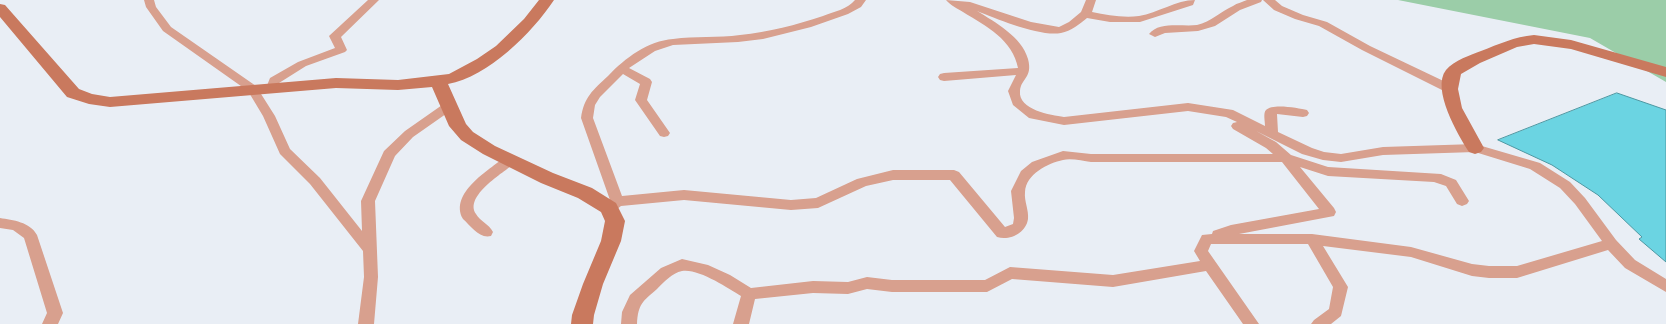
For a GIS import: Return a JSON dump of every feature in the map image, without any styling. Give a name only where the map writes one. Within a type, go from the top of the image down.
[{"type":"street","points":[[149,0],[151,7],[167,28],[187,44],[215,61],[252,89],[269,116],[285,151],[314,181],[371,251]]},
{"type":"street","points":[[272,88],[274,81],[302,64],[341,50],[335,36],[374,0]]},
{"type":"street","points":[[0,8],[73,93],[89,99],[110,102],[336,83],[398,85],[454,78],[483,62],[502,49],[529,22],[547,0]]},
{"type":"street","points":[[582,324],[593,284],[611,241],[615,220],[613,205],[587,118],[589,104],[620,70],[632,60],[651,50],[672,42],[738,39],[763,36],[807,25],[844,12],[857,5],[861,0]]},
{"type":"street","points":[[955,1],[1006,18],[1059,30],[1086,14],[1091,0]]},
{"type":"street","points":[[1086,14],[1110,19],[1140,19],[1189,3],[1190,0]]},
{"type":"street","points":[[1156,34],[1163,30],[1198,28],[1211,24],[1236,8],[1257,0]]},
{"type":"street","points":[[1268,0],[1285,11],[1323,24],[1366,48],[1450,89]]},
{"type":"street","points":[[955,1],[998,30],[1014,43],[1023,58],[1024,71],[1014,91],[1017,102],[1033,115],[1064,121],[1188,107],[1208,109],[1229,113],[1308,151],[1323,156],[1341,158],[1383,151],[1475,148],[1535,166],[1565,185],[1580,201],[1611,244],[1630,264],[1666,286]]},
{"type":"street","points":[[1475,148],[1454,108],[1450,89],[1453,72],[1464,64],[1519,41],[1528,40],[1557,42],[1581,47],[1666,72]]},
{"type":"street","points":[[620,70],[629,71],[640,80],[646,82],[641,100],[664,133]]},
{"type":"street","points":[[944,77],[1024,71]]},
{"type":"street","points":[[438,81],[458,126],[467,136],[489,150],[510,160],[613,205],[684,195],[791,205],[818,203],[862,182],[893,175],[954,175],[1002,233],[1009,232],[1019,227],[1021,218],[1018,191],[1026,174],[1037,165],[1063,156],[1091,158],[1286,158],[1328,171],[1436,177],[1451,183],[1462,201]]},
{"type":"street","points":[[366,324],[371,251],[368,201],[389,154],[408,134],[449,106]]},
{"type":"street","points":[[1208,109],[1271,145],[1286,158],[1328,212],[1231,230],[1207,239],[1201,251],[1251,324]]},
{"type":"street","points":[[1272,134],[1271,112],[1275,110],[1303,113]]},
{"type":"street","points":[[486,232],[468,214],[467,201],[473,190],[510,160]]},
{"type":"street","points":[[0,223],[17,226],[30,235],[55,313],[50,324]]},
{"type":"street","points":[[1207,239],[1312,239],[1412,252],[1472,270],[1489,272],[1517,272],[1611,244]]},
{"type":"street","points":[[1312,239],[1341,287],[1336,312],[1319,324]]},
{"type":"street","points":[[629,324],[630,312],[635,299],[666,272],[682,265],[703,269],[725,278],[749,294],[813,287],[848,288],[867,283],[892,286],[987,286],[1010,273],[1113,281],[1210,265]]},
{"type":"street","points":[[741,324],[749,294]]},
{"type":"green space","points":[[1398,0],[1666,0],[1666,82],[1590,38]]},
{"type":"water","points":[[1617,93],[1666,110],[1666,262],[1639,239],[1642,237],[1598,195],[1552,165],[1498,140]]}]
